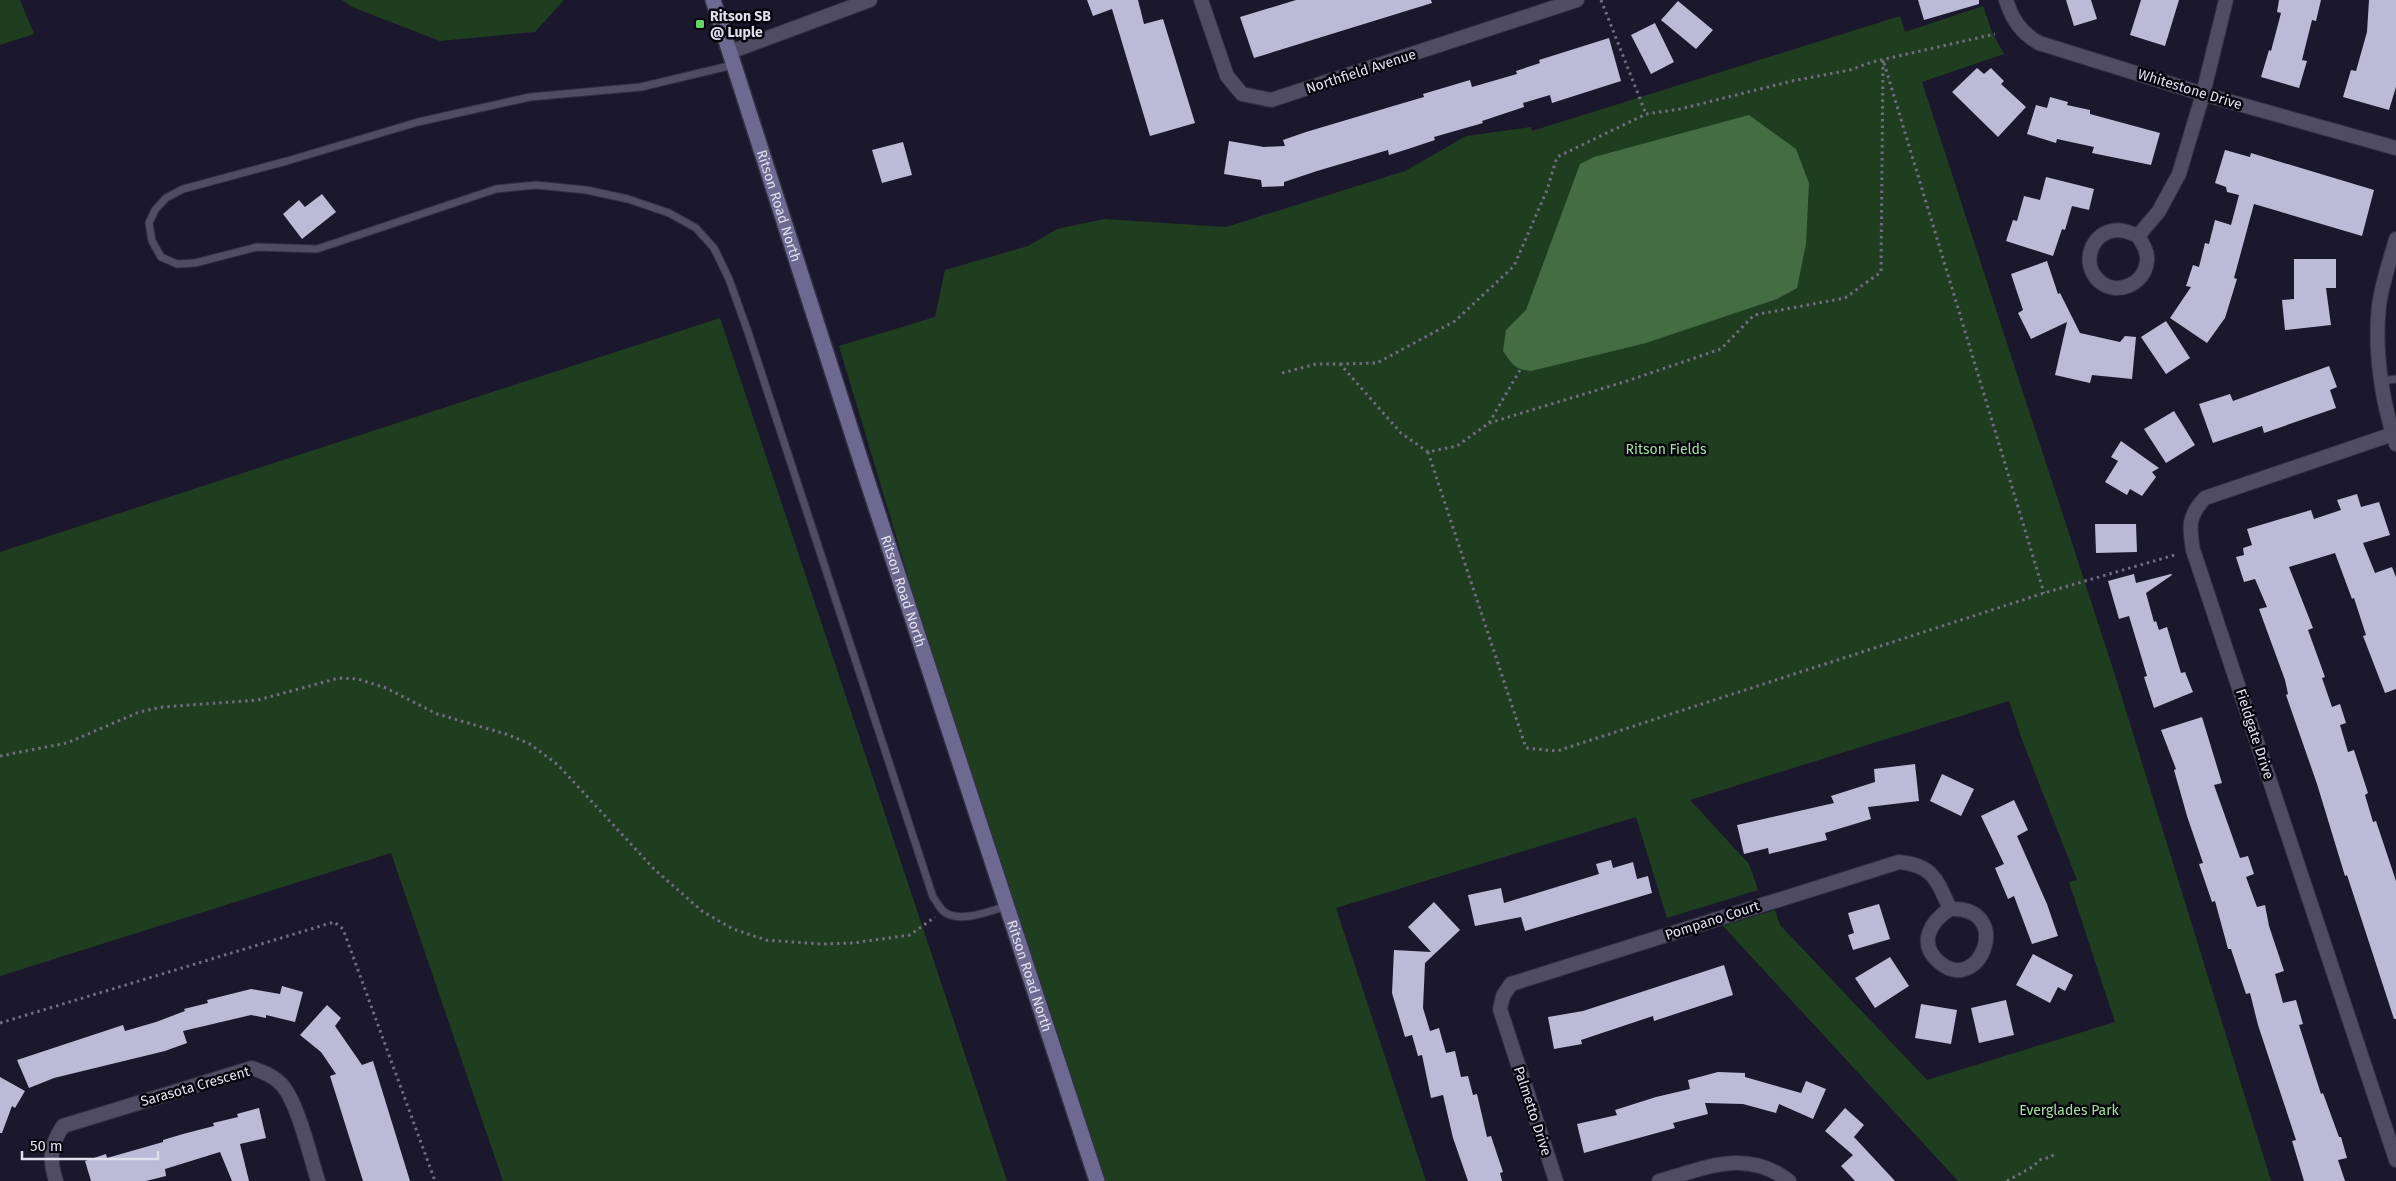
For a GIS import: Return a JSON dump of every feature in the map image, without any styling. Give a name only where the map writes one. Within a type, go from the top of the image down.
[{"type":"main road","name":"Ritson Road North","points":[[713,0],[1097,1181]]},
{"type":"street","points":[[731,58],[870,0]]},
{"type":"street","name":"Northfield Avenue","points":[[1201,0],[1227,76],[1242,94],[1271,100],[1577,0]]},
{"type":"street","name":"Whitestone Drive","points":[[2006,0],[2014,22],[2027,36],[2039,43],[2203,94],[2396,148]]},
{"type":"street","points":[[2138,236],[2159,211],[2179,174],[2203,94],[2226,0]]},
{"type":"street","points":[[2119,230],[2138,236],[2146,251],[2147,260],[2141,277],[2126,287],[2116,288],[2098,280],[2092,272],[2089,262],[2094,244],[2100,236],[2119,230]]},
{"type":"street","points":[[2394,439],[2389,380],[2379,327],[2380,306],[2396,238]]},
{"type":"street","name":"Fieldgate Drive","points":[[2394,439],[2205,498],[2194,510],[2190,530],[2194,550],[2396,1160]]},
{"type":"street","name":"Pompano Court","points":[[1511,1041],[1500,1009],[1503,996],[1511,984],[1881,867],[1899,862],[1913,863],[1928,870],[1937,880],[1950,909]]},
{"type":"street","points":[[1950,909],[1962,909],[1971,912],[1984,926],[1986,945],[1983,954],[1969,967],[1949,968],[1940,964],[1929,948],[1930,928],[1935,920],[1950,909]]},
{"type":"street","name":"Palmetto Drive","points":[[1511,1041],[1556,1181]]},
{"type":"street","name":"Sarasota Crescent","points":[[56,1181],[51,1166],[51,1148],[63,1126],[252,1068],[270,1074],[282,1085],[292,1102],[318,1181]]},
{"type":"street","points":[[1659,1181],[1722,1163],[1748,1163],[1774,1170],[1789,1181]]},
{"type":"lane","points":[[731,58],[641,87],[530,97],[437,118],[183,189],[166,198],[154,210],[149,224],[152,241],[161,257],[177,264],[195,263],[256,247],[317,249],[496,189],[536,185],[586,190],[628,199],[669,214],[696,228],[714,248],[745,323],[933,897],[943,911],[955,916],[973,915],[1007,906]]},
{"type":"path","points":[[1601,0],[1646,114]]},
{"type":"path","points":[[1282,373],[1316,364],[1377,363],[1455,321],[1514,266],[1547,190],[1557,157],[1646,114],[1680,109],[1995,34]]},
{"type":"path","points":[[1428,452],[1457,446],[1489,423],[1721,350],[1754,315],[1845,298],[1880,272],[1883,60]]},
{"type":"path","points":[[1883,60],[2044,593]]},
{"type":"path","points":[[1340,364],[1401,433],[1428,452],[1526,748],[1557,751],[2044,593],[2194,550]]},
{"type":"path","points":[[1489,423],[1520,370]]},
{"type":"path","points":[[0,756],[67,743],[140,712],[163,707],[258,700],[339,678],[358,679],[386,688],[437,714],[506,734],[530,744],[558,765],[654,869],[702,911],[733,929],[766,940],[820,944],[853,943],[910,935],[943,911]]},
{"type":"path","points":[[0,1022],[334,922],[343,930],[435,1181]]},
{"type":"path","points":[[2008,1181],[2034,1166],[2039,1160],[2051,1158],[2054,1154]]},
{"type":"green space","points":[[0,0],[20,0],[34,34],[0,45]]},
{"type":"green space","points":[[342,0],[563,1],[535,32],[440,41],[352,7]]},
{"type":"green space","name":"Ritson Fields","points":[[1983,6],[1992,32],[2004,54],[1922,82],[2114,672],[2271,1181],[1958,1181],[1723,926],[1775,910],[1780,925],[1927,1080],[2115,1022],[2069,882],[2077,880],[2024,745],[2009,701],[1690,800],[1749,864],[1758,890],[1667,918],[1636,817],[1336,908],[1426,1181],[1097,1181],[1007,906],[839,346],[935,317],[945,270],[1028,246],[1057,229],[1104,219],[1226,227],[1405,171],[1466,136],[1531,127],[1532,131],[1900,16],[1905,32]]},
{"type":"green space","points":[[720,318],[1007,1181],[503,1181],[391,853],[0,976],[0,552]]},
{"type":"shaded area","points":[[1749,115],[1796,149],[1809,183],[1806,244],[1797,288],[1777,299],[1646,343],[1531,371],[1514,366],[1503,351],[1506,330],[1526,310],[1580,164],[1594,157]]},
{"type":"building","points":[[1087,0],[1138,0],[1144,24],[1163,19],[1195,123],[1150,136],[1112,9],[1093,16]]},
{"type":"building","points":[[1296,0],[1431,0],[1432,3],[1254,58],[1240,17]]},
{"type":"building","points":[[1918,0],[1979,0],[1979,4],[1924,20]]},
{"type":"building","points":[[2066,0],[2091,0],[2097,19],[2074,26]]},
{"type":"building","points":[[2141,0],[2179,0],[2165,46],[2130,35]]},
{"type":"building","points":[[2279,0],[2321,0],[2316,21],[2312,20],[2302,60],[2307,61],[2299,88],[2261,77],[2269,50],[2271,51],[2281,13],[2277,12]]},
{"type":"building","points":[[2369,0],[2396,0],[2396,87],[2389,110],[2343,97],[2351,70],[2356,71],[2367,32]]},
{"type":"building","points":[[1678,1],[1713,30],[1696,49],[1661,20]]},
{"type":"building","points":[[1655,23],[1674,62],[1651,74],[1631,35]]},
{"type":"building","points":[[1609,38],[1621,81],[1552,103],[1550,95],[1523,103],[1524,107],[1482,121],[1483,123],[1434,137],[1435,140],[1389,155],[1388,150],[1317,171],[1284,182],[1284,186],[1262,187],[1261,180],[1224,174],[1229,141],[1264,147],[1285,146],[1283,140],[1306,132],[1424,97],[1423,94],[1470,80],[1472,87],[1517,74],[1516,71],[1540,63],[1539,60]]},
{"type":"building","points":[[1977,68],[1984,74],[1991,68],[2004,81],[2001,84],[2026,107],[1998,137],[1952,92]]},
{"type":"building","points":[[2050,97],[2068,102],[2067,105],[2090,110],[2090,114],[2160,133],[2151,165],[2092,153],[2094,147],[2057,139],[2056,143],[2027,134],[2036,105],[2047,108]]},
{"type":"building","points":[[903,142],[912,175],[882,183],[872,150]]},
{"type":"building","points":[[2225,150],[2250,157],[2251,153],[2374,190],[2362,236],[2254,204],[2234,278],[2237,279],[2225,318],[2207,343],[2170,318],[2191,287],[2186,286],[2193,265],[2199,267],[2205,243],[2209,244],[2215,220],[2231,225],[2239,195],[2227,192],[2226,187],[2215,183]]},
{"type":"building","points":[[2046,177],[2094,189],[2089,210],[2072,206],[2065,230],[2062,229],[2053,256],[2006,241],[2013,220],[2017,221],[2024,196],[2040,200]]},
{"type":"building","points":[[322,194],[336,212],[302,239],[283,214],[299,200],[305,207]]},
{"type":"building","points":[[2294,259],[2336,259],[2336,288],[2326,288],[2331,325],[2285,330],[2282,300],[2294,299]]},
{"type":"building","points":[[2047,261],[2058,294],[2060,293],[2080,333],[2120,342],[2125,336],[2136,337],[2132,379],[2092,375],[2090,383],[2055,375],[2067,322],[2031,339],[2018,313],[2023,310],[2011,274]]},
{"type":"building","points":[[2166,321],[2190,358],[2166,374],[2141,337]]},
{"type":"building","points":[[2329,366],[2337,387],[2330,390],[2336,408],[2264,433],[2262,426],[2213,443],[2199,404],[2230,394],[2233,401]]},
{"type":"building","points":[[2174,411],[2195,445],[2166,463],[2144,429]]},
{"type":"building","points":[[2121,441],[2159,468],[2152,472],[2156,477],[2142,496],[2130,489],[2127,495],[2105,482],[2118,461],[2111,457]]},
{"type":"building","points":[[2357,494],[2361,507],[2379,502],[2390,535],[2363,543],[2375,573],[2392,567],[2396,577],[2396,689],[2385,693],[2363,636],[2366,635],[2354,598],[2352,599],[2335,553],[2289,567],[2313,628],[2308,630],[2325,677],[2322,678],[2332,707],[2340,704],[2346,723],[2340,725],[2348,752],[2354,750],[2368,793],[2365,795],[2373,822],[2376,821],[2396,881],[2396,1019],[2394,1019],[2347,875],[2345,876],[2317,784],[2286,695],[2288,694],[2285,680],[2259,609],[2267,607],[2255,579],[2244,582],[2236,557],[2244,555],[2243,548],[2252,545],[2247,529],[2311,510],[2314,519],[2341,510],[2337,500]]},
{"type":"building","points":[[2095,524],[2136,524],[2137,552],[2096,553]]},
{"type":"building","points":[[2134,574],[2136,583],[2172,575],[2146,593],[2154,622],[2156,621],[2159,630],[2167,627],[2181,673],[2185,672],[2193,692],[2154,708],[2144,677],[2147,676],[2129,616],[2119,619],[2108,581]]},
{"type":"building","points":[[2202,717],[2222,783],[2214,785],[2240,858],[2248,856],[2254,874],[2246,877],[2257,907],[2265,905],[2269,926],[2284,971],[2275,974],[2283,1003],[2296,1000],[2303,1024],[2299,1025],[2321,1094],[2323,1093],[2339,1137],[2341,1137],[2347,1158],[2338,1160],[2345,1181],[2304,1181],[2292,1141],[2296,1140],[2258,1025],[2250,993],[2246,994],[2231,949],[2228,949],[2215,901],[2212,902],[2199,864],[2203,863],[2187,816],[2174,770],[2176,769],[2161,730]]},
{"type":"building","points":[[1915,764],[1919,801],[1868,807],[1871,819],[1825,833],[1827,840],[1769,854],[1768,848],[1744,854],[1737,825],[1834,803],[1831,796],[1875,782],[1874,769]]},
{"type":"building","points":[[1942,774],[1974,789],[1961,816],[1930,801]]},
{"type":"building","points":[[2014,800],[2028,830],[2017,836],[2047,904],[2058,936],[2032,944],[2014,896],[2008,899],[1995,868],[2004,864],[1981,816]]},
{"type":"building","points":[[1611,860],[1613,868],[1633,862],[1637,879],[1648,876],[1652,893],[1525,931],[1521,917],[1475,926],[1468,895],[1501,888],[1504,903],[1599,874],[1596,864]]},
{"type":"building","points":[[1434,902],[1460,930],[1425,963],[1423,1008],[1430,1031],[1439,1028],[1446,1053],[1455,1051],[1461,1077],[1468,1076],[1473,1095],[1477,1094],[1487,1137],[1491,1136],[1503,1172],[1500,1173],[1502,1181],[1468,1181],[1453,1138],[1443,1095],[1431,1098],[1422,1055],[1418,1056],[1412,1035],[1405,1037],[1392,993],[1394,950],[1431,952],[1408,927]]},
{"type":"building","points":[[1879,904],[1890,939],[1853,950],[1848,935],[1854,933],[1848,913]]},
{"type":"building","points":[[2033,954],[2073,975],[2065,991],[2058,987],[2050,1003],[2016,985]]},
{"type":"building","points":[[1890,957],[1909,986],[1875,1008],[1855,978]]},
{"type":"building","points":[[1724,965],[1733,995],[1654,1021],[1653,1016],[1581,1040],[1582,1044],[1554,1049],[1548,1017],[1583,1011]]},
{"type":"building","points":[[282,986],[303,992],[295,1022],[266,1015],[266,1018],[251,1015],[183,1031],[187,1043],[165,1051],[54,1078],[29,1088],[17,1060],[123,1025],[125,1031],[156,1022],[185,1011],[184,1009],[208,1003],[207,1000],[251,989],[280,994]]},
{"type":"building","points":[[2006,1000],[2014,1035],[1979,1043],[1971,1008]]},
{"type":"building","points":[[1921,1004],[1957,1010],[1951,1044],[1915,1038]]},
{"type":"building","points":[[327,1005],[341,1018],[335,1026],[362,1065],[373,1061],[410,1181],[363,1181],[330,1076],[336,1074],[321,1052],[300,1035]]},
{"type":"building","points":[[1718,1072],[1745,1073],[1745,1077],[1801,1093],[1806,1081],[1826,1089],[1813,1119],[1779,1104],[1776,1113],[1743,1104],[1705,1103],[1708,1114],[1673,1123],[1675,1128],[1584,1153],[1577,1124],[1617,1115],[1615,1110],[1690,1089],[1688,1080]]},
{"type":"building","points":[[0,1077],[25,1091],[15,1108],[12,1106],[2,1133],[0,1133]]},
{"type":"building","points":[[259,1108],[266,1138],[240,1144],[249,1181],[232,1181],[220,1152],[165,1169],[166,1176],[146,1181],[91,1181],[85,1161],[106,1154],[107,1158],[163,1142],[163,1140],[214,1126],[213,1123],[238,1117],[237,1114]]},
{"type":"building","points":[[1845,1108],[1864,1125],[1854,1137],[1895,1181],[1855,1181],[1841,1166],[1853,1155],[1825,1131]]},
{"type":"place","name":"Ritson SB @ Luple","points":[[700,24]]},
{"type":"park label","name":"Everglades Park","points":[[2069,1110]]}]
